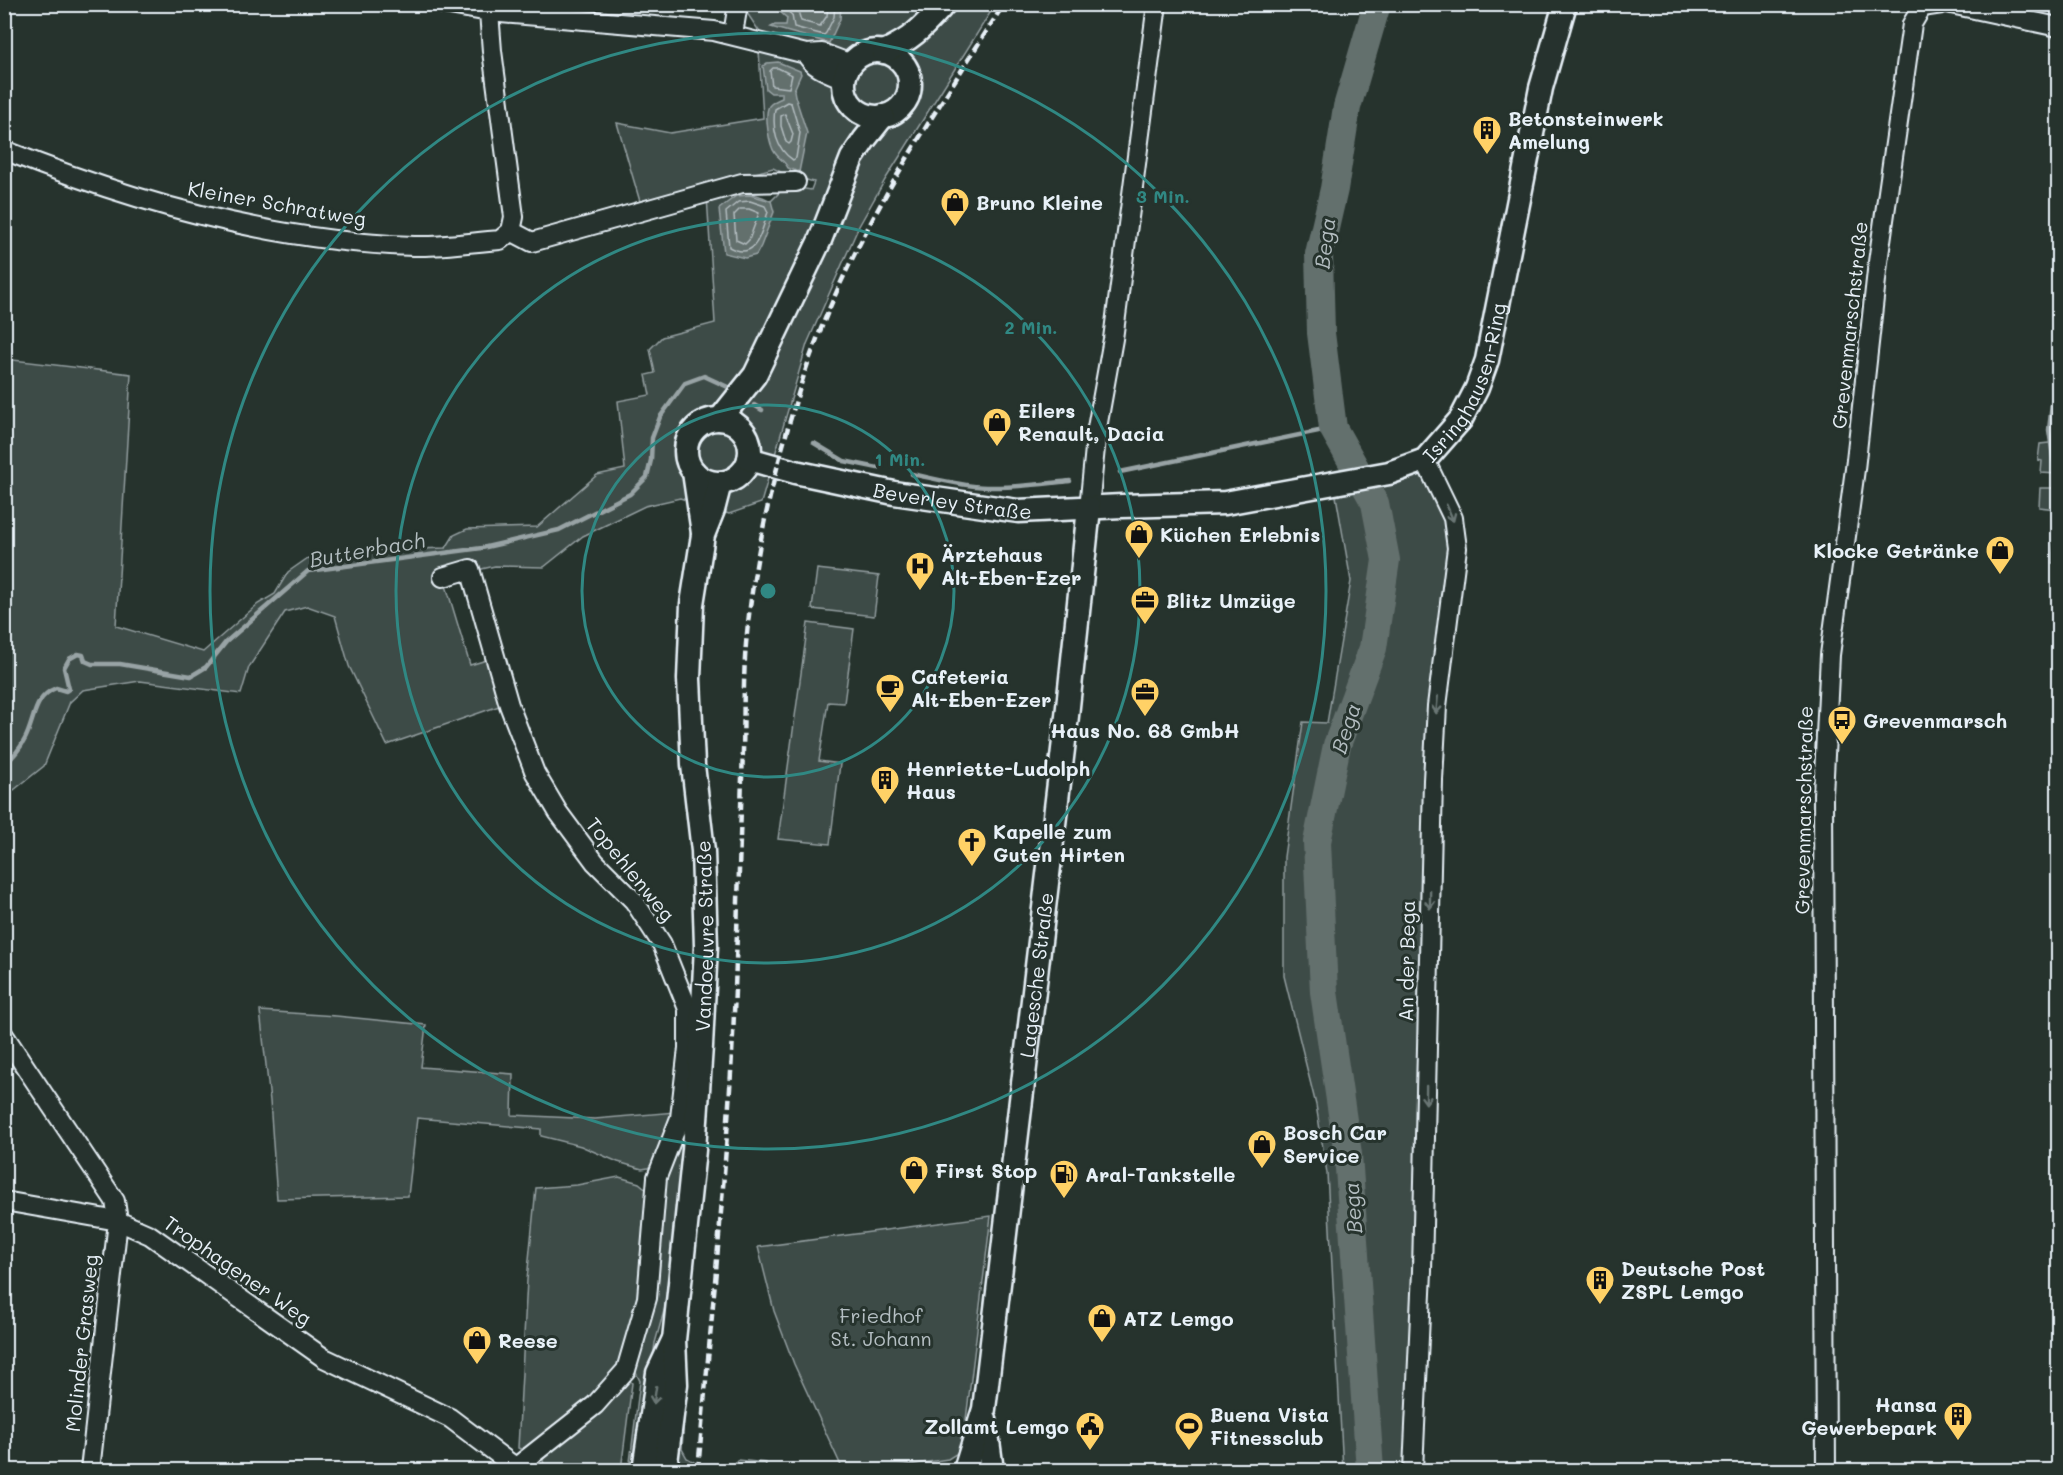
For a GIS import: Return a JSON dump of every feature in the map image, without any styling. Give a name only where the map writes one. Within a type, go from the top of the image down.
[{"type":"street","points":[[444,4],[489,12],[734,34],[806,54],[822,53],[848,71]]},
{"type":"street","points":[[734,34],[738,4]]},
{"type":"street","points":[[884,52],[894,56],[907,72],[909,81],[906,100],[892,113],[883,117],[873,117],[854,108],[846,95],[848,71],[866,53],[884,52],[918,33],[944,4]]},
{"type":"street","name":"Lagesche Straße","points":[[965,1470],[984,1409],[1066,725],[1097,428],[1113,339],[1157,4]]},
{"type":"street","name":"Isringhausen-Ring","points":[[1089,508],[1225,503],[1389,473],[1425,460],[1461,419],[1477,388],[1486,360],[1541,88],[1564,4]]},
{"type":"street","name":"Grevenmarschstraße","points":[[1826,1470],[1823,795],[1830,655],[1851,502],[1878,262],[1912,24],[1922,8],[1942,4]]},
{"type":"street","points":[[1951,4],[2058,27]]},
{"type":"street","points":[[489,12],[514,217],[511,231],[532,242],[742,183],[796,182]]},
{"type":"street","points":[[907,72],[910,54],[918,33]]},
{"type":"street","points":[[852,158],[854,108]]},
{"type":"street","points":[[720,419],[755,375],[820,240],[852,158],[883,117]]},
{"type":"street","name":"Kleiner Schratweg","points":[[4,150],[71,177],[208,218],[334,240],[427,246],[500,240],[511,231]]},
{"type":"street","points":[[744,432],[729,421],[720,419],[702,423],[694,429],[689,437],[686,456],[694,472],[706,480],[720,483],[735,478],[741,473],[749,459],[750,450],[744,432],[755,375]]},
{"type":"street","name":"Beverley Straße","points":[[749,459],[795,472],[894,493],[989,508],[1018,511],[1089,508]]},
{"type":"street","name":"An der Bega","points":[[1413,1470],[1422,1271],[1433,780],[1437,706],[1457,548],[1453,518],[1425,460]]},
{"type":"street","name":"Vandoeuvre Straße","points":[[694,472],[703,535]]},
{"type":"street","name":"Vandoeuvre Straße","points":[[665,1470],[676,1384],[674,1340],[694,1150],[706,946],[703,851],[693,765],[689,679],[692,604],[703,535],[720,483]]},
{"type":"street","name":"Topehlenweg","points":[[443,577],[470,569],[509,705],[535,774],[558,812],[595,862],[634,901],[662,944],[688,1009],[688,1048],[680,1118],[657,1177],[647,1298],[626,1370],[595,1405],[517,1469]]},
{"type":"street","points":[[5,1036],[115,1201],[118,1221]]},
{"type":"street","name":"Trophagener Weg","points":[[4,1201],[118,1221],[150,1235],[324,1358],[450,1418],[517,1469]]},
{"type":"street","name":"Molinder Grasweg","points":[[90,1470],[118,1221]]},
{"type":"street","name":"Vandoeuvre Straße","points":[[644,1470],[658,1373],[674,1340]]},
{"type":"street","name":"Lagesche Straße","points":[[984,1409],[992,1470]]},
{"type":"street","points":[[971,1470],[984,1470]]},
{"type":"green space","points":[[744,5],[995,5],[885,180],[859,226],[807,344],[761,503],[729,514],[680,498],[645,506],[583,536],[544,567],[495,566],[473,571],[445,582],[470,665],[490,659],[502,705],[387,745],[349,666],[335,616],[307,606],[285,612],[249,667],[241,694],[140,681],[83,690],[70,702],[44,766],[5,797],[5,359],[131,374],[116,626],[203,652],[258,604],[275,594],[288,572],[308,558],[328,559],[386,550],[446,548],[454,535],[467,529],[537,527],[597,475],[625,469],[618,401],[650,395],[646,375],[655,373],[650,349],[662,337],[715,323],[707,196],[748,193],[771,201],[786,186],[811,190],[814,182],[785,174],[773,168],[641,205],[617,123],[670,133],[763,118],[759,50],[761,34],[743,7]]},
{"type":"green space","points":[[2058,442],[2058,474],[2041,473],[2042,461],[2038,460],[2040,444]]},
{"type":"green space","points":[[1419,472],[1447,523],[1448,550],[1426,846],[1408,1470],[1343,1470],[1327,1173],[1316,1105],[1284,976],[1284,857],[1303,722],[1327,723],[1351,581],[1336,496],[1383,486]]},
{"type":"green space","points":[[2040,488],[2058,488],[2058,563],[2052,563],[2056,509],[2039,507]]},
{"type":"green space","points":[[817,569],[879,576],[874,616],[812,609]]},
{"type":"green space","points":[[808,623],[854,629],[844,703],[828,702],[819,761],[840,764],[830,844],[778,839]]},
{"type":"green space","points":[[260,1011],[426,1025],[421,1067],[513,1074],[512,1115],[595,1119],[675,1112],[662,1137],[653,1163],[648,1168],[642,1169],[618,1162],[581,1146],[541,1136],[541,1129],[417,1118],[408,1196],[277,1199],[270,1101]]},
{"type":"green space","points":[[687,1107],[671,1286],[655,1343],[639,1463],[630,1462],[640,1381],[634,1369],[665,1181]]},
{"type":"green space","points":[[619,1177],[639,1183],[650,1192],[640,1290],[621,1361],[600,1392],[529,1447],[520,1449],[518,1448],[527,1280],[536,1188],[577,1185]]},
{"type":"green space","name":"Friedhof St. Johann","points":[[991,1216],[963,1444],[956,1454],[948,1459],[876,1470],[843,1470],[794,1364],[774,1311],[758,1247]]},
{"type":"green space","points":[[627,1378],[632,1383],[621,1470],[555,1470],[545,1466],[544,1454]]},
{"type":"green space","points":[[686,1384],[682,1449],[687,1458],[694,1462],[694,1470],[671,1470]]},
{"type":"green space","points":[[737,1460],[766,1463],[765,1470],[730,1470]]},
{"type":"water","points":[[769,4],[841,5],[840,19],[829,43],[771,27],[786,25],[787,18],[779,11],[769,8]]},
{"type":"water","points":[[778,62],[800,71],[801,74],[794,90],[807,133],[799,172],[788,168],[773,149],[769,137],[767,123],[769,106],[782,98],[782,93],[771,93],[766,89],[763,66],[767,63]]},
{"type":"water","points":[[750,195],[771,201],[774,212],[761,246],[756,255],[745,258],[724,253],[719,209],[736,196]]},
{"type":"waterway","name":"Bega","points":[[1370,1470],[1348,1154],[1324,992],[1317,842],[1337,745],[1373,648],[1386,560],[1375,503],[1333,428],[1321,333],[1319,254],[1334,189],[1347,107],[1377,4]]},
{"type":"waterway","points":[[2058,353],[2049,430],[2058,490]]},
{"type":"waterway","name":"Butterbach","points":[[4,765],[23,743],[43,697],[56,688],[66,691],[69,689],[64,668],[69,659],[78,654],[83,655],[85,661],[92,664],[120,664],[191,676],[206,667],[226,642],[308,571],[482,548],[559,530],[630,494],[647,477],[651,460],[652,438],[660,417],[685,383],[704,376],[730,388]]},
{"type":"waterway","points":[[754,405],[762,410]]},
{"type":"waterway","points":[[1120,472],[1333,428]]},
{"type":"waterway","points":[[814,443],[844,461],[878,468]]},
{"type":"waterway","points":[[912,474],[958,484],[986,487],[1070,481]]},
{"type":"railway","points":[[698,1470],[729,1110],[737,930],[744,671],[754,575],[760,541],[784,441],[822,325],[867,230],[892,184],[1004,4]]},
{"type":"place","name":"Betonsteinwerk Amelung","points":[[1487,156]]},
{"type":"place","name":"Bruno Kleine","points":[[955,228]]},
{"type":"place","name":"Eilers Renault, Dacia","points":[[997,448]]},
{"type":"place","name":"Küchen Erlebnis","points":[[1139,560]]},
{"type":"place","name":"Klocke Getränke","points":[[2000,576]]},
{"type":"place","name":"Ärztehaus Alt-Eben-Ezer","points":[[920,592]]},
{"type":"place","name":"Blitz Umzüge","points":[[1145,626]]},
{"type":"place","name":"Cafeteria Alt-Eben-Ezer","points":[[890,714]]},
{"type":"place","name":"Haus No. 68 GmbH","points":[[1145,718]]},
{"type":"place","name":"Grevenmarsch","points":[[1842,746]]},
{"type":"place","name":"Henriette-Ludolph Haus","points":[[885,806]]},
{"type":"place","name":"Kapelle zum Guten Hirten","points":[[972,868]]},
{"type":"place","name":"Bosch Car Service","points":[[1262,1170]]},
{"type":"place","name":"First Stop","points":[[914,1196]]},
{"type":"place","name":"Aral-Tankstelle","points":[[1064,1200]]},
{"type":"place","name":"Deutsche Post ZSPL Lemgo","points":[[1600,1306]]},
{"type":"place","name":"ATZ Lemgo","points":[[1102,1344]]},
{"type":"place","name":"Reese","points":[[477,1366]]},
{"type":"place","name":"Hansa Gewerbepark","points":[[1958,1442]]},
{"type":"place","name":"Zollamt Lemgo","points":[[1090,1452]]},
{"type":"place","name":"Buena Vista Fitnessclub","points":[[1189,1452]]}]
